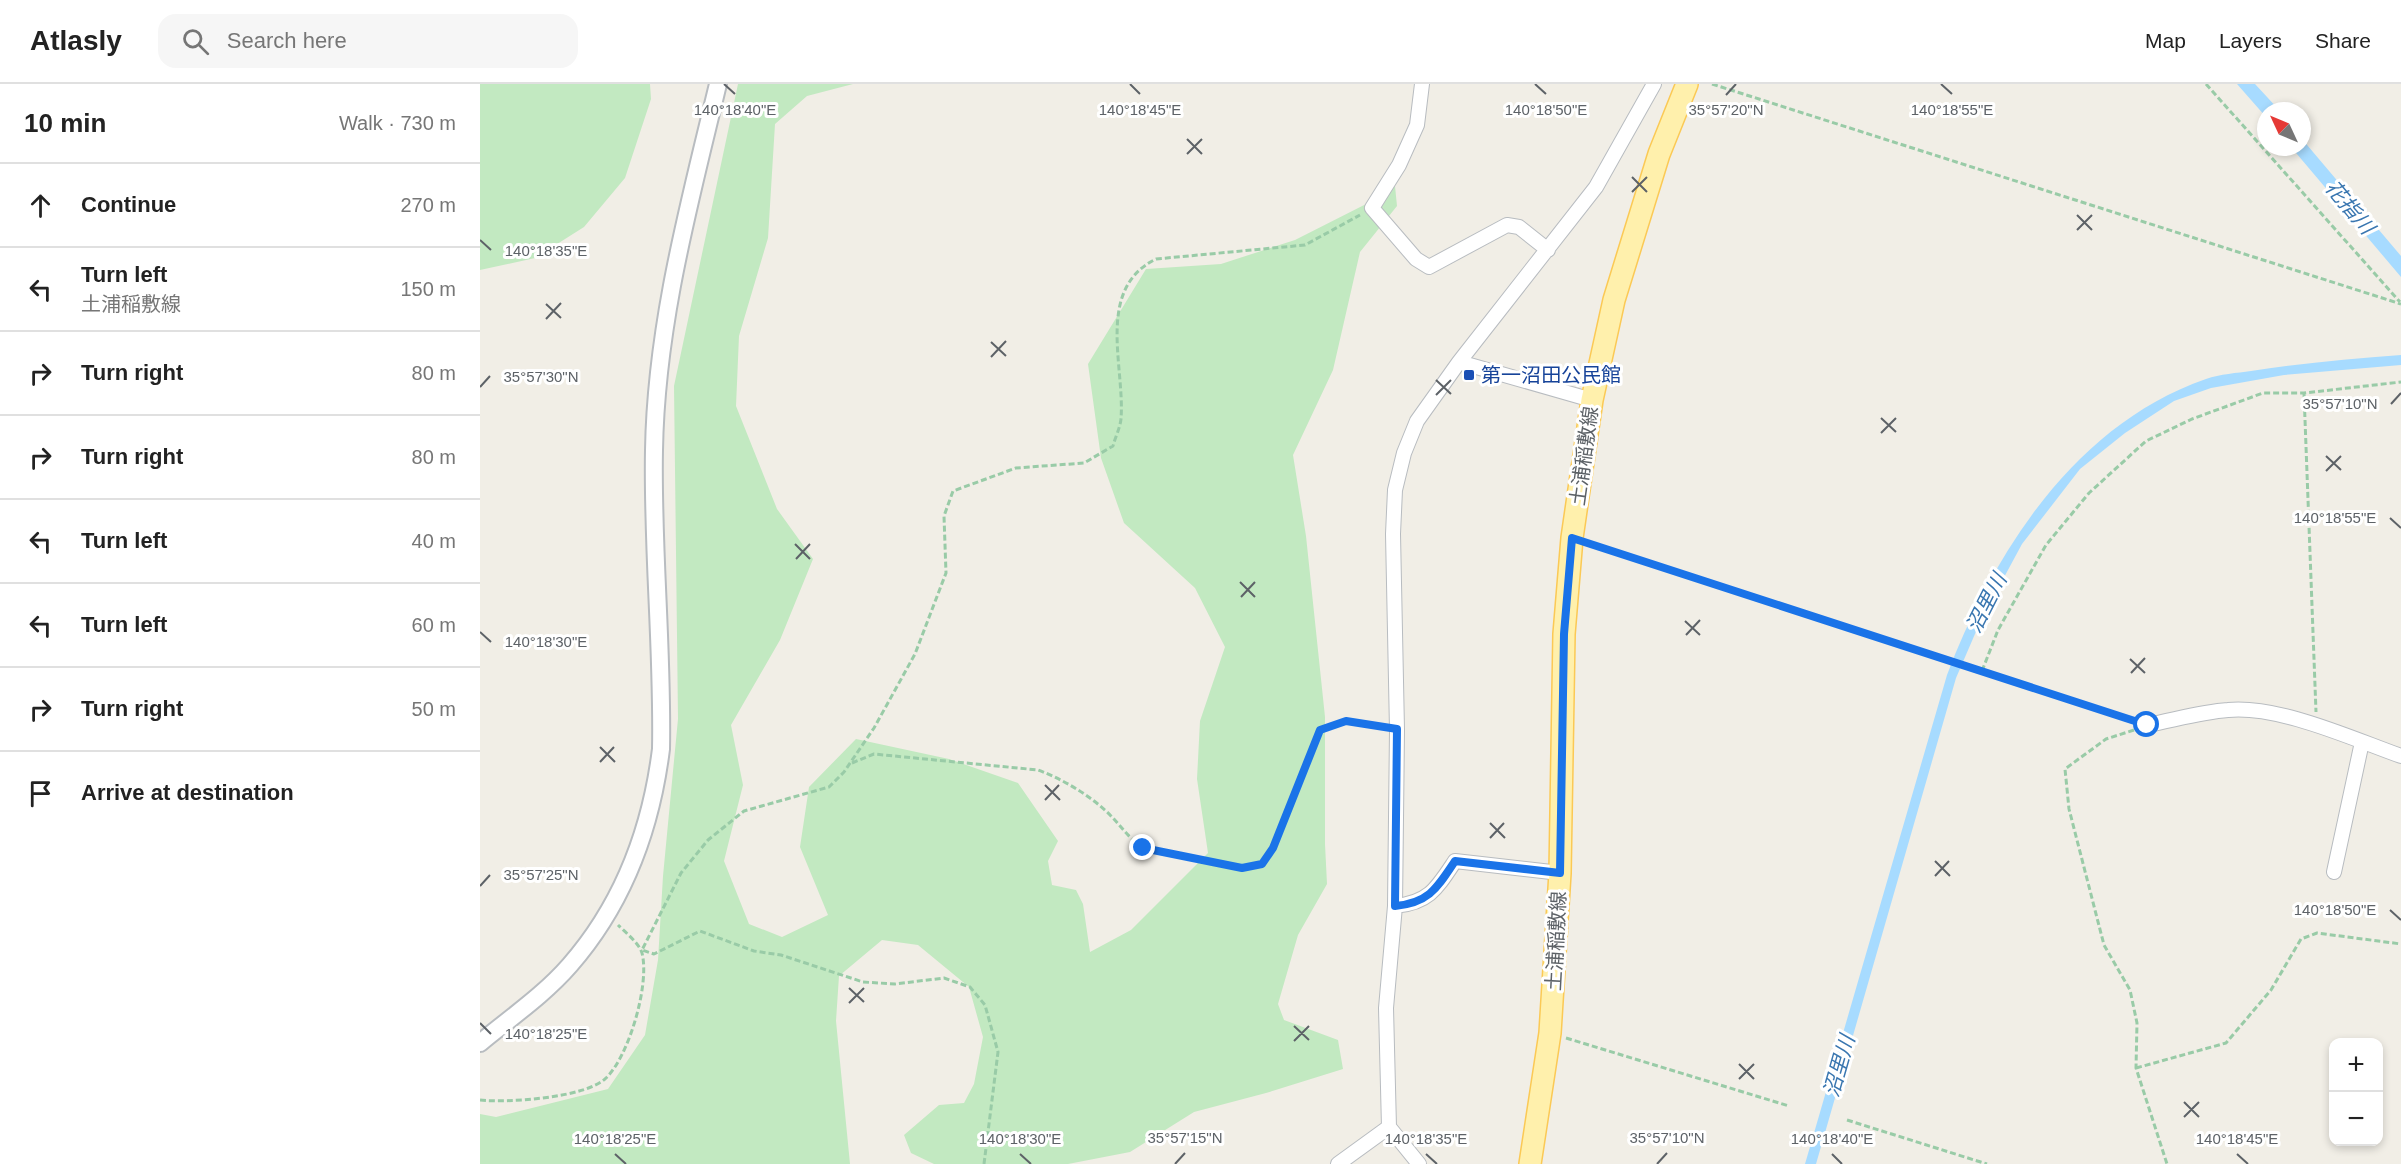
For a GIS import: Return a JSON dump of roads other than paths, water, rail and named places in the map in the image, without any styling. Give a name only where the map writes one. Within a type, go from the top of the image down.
[{"type":"main road","name":"土浦稲敷線","points":[[1530,1164],[1550,1033],[1560,873],[1564,634],[1572,538],[1592,399],[1614,300],[1659,154],[1687,84]]},
{"type":"street","points":[[480,1043],[569,966],[609,914],[646,832],[656,790],[662,708],[654,450],[659,378],[669,295],[718,84]]},
{"type":"street","points":[[1422,84],[1417,124],[1399,165],[1372,208],[1416,259],[1429,267],[1508,225],[1519,227],[1548,250]]},
{"type":"street","points":[[1419,1164],[1389,1127],[1386,1008],[1395,906],[1397,729],[1393,534],[1395,490],[1404,453],[1417,421],[1459,362],[1596,187],[1654,84]]},
{"type":"street","points":[[1459,362],[1592,399]]},
{"type":"street","points":[[2147,725],[2229,709],[2263,711],[2317,726],[2401,756]]},
{"type":"street","points":[[2334,872],[2362,742]]},
{"type":"street","points":[[1395,906],[1414,904],[1438,887],[1455,861],[1560,873]]},
{"type":"street","points":[[1338,1164],[1389,1127]]},
{"type":"water","points":[[2237,84],[2255,84],[2272,102],[2257,102],[2257,107]]},
{"type":"water","name":"花指川","points":[[2311,150],[2401,256],[2401,277],[2299,156],[2311,156]]},
{"type":"water","name":"沼里川","points":[[2401,355],[2401,365],[2284,375],[2211,388],[2174,401],[2125,433],[2080,469],[2022,544],[1981,620],[1956,678],[1816,1164],[1805,1164],[1947,675],[1966,629],[1989,583],[2015,539],[2045,497],[2079,460],[2117,427],[2159,400],[2206,379],[2288,366]]},
{"type":"place","name":"第一沼田公民館","points":[[1469,375]]}]
